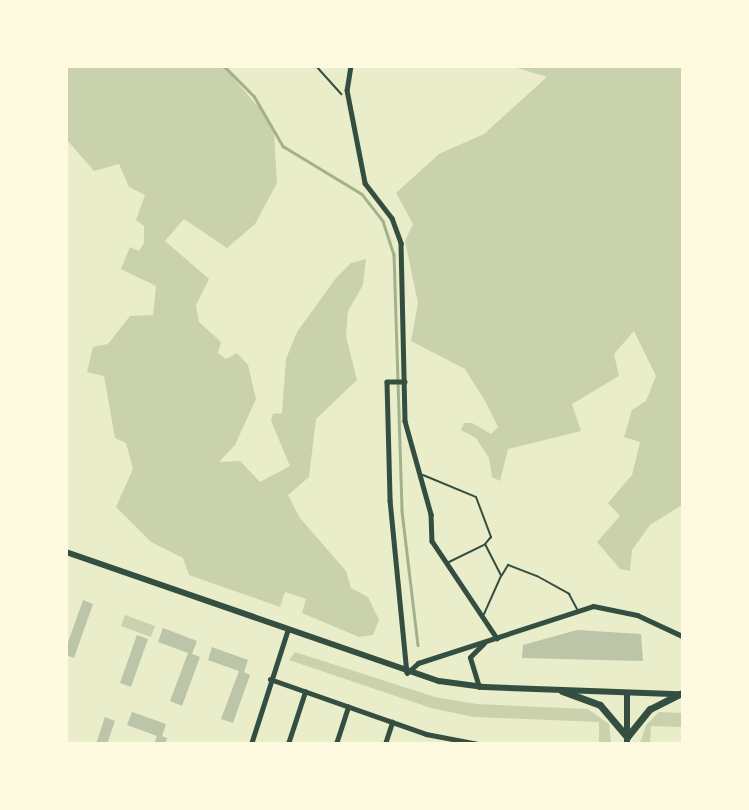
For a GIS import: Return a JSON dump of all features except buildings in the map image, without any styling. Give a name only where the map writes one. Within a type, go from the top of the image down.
[{"type":"main road","points":[[66,552],[407,673],[479,687],[681,694]]},
{"type":"main road","points":[[562,691],[600,705],[627,740]]},
{"type":"main road","points":[[627,693],[627,740]]},
{"type":"main road","points":[[627,740],[650,709],[681,694]]},
{"type":"street","points":[[351,66],[349,102],[365,183],[398,230],[405,290],[408,443],[419,474],[432,541],[483,618],[493,639]]},
{"type":"street","points":[[406,382],[387,382],[390,500],[408,643],[407,673]]},
{"type":"street","points":[[407,673],[418,663],[577,608],[608,606],[682,636]]},
{"type":"street","points":[[251,744],[288,629]]},
{"type":"street","points":[[479,687],[470,657],[493,639]]},
{"type":"street","points":[[270,680],[426,734],[479,744]]},
{"type":"street","points":[[288,744],[305,692]]},
{"type":"street","points":[[336,744],[348,707]]},
{"type":"street","points":[[386,744],[392,722]]},
{"type":"street","points":[[425,744],[426,734]]},
{"type":"lane","points":[[419,474],[476,497],[491,537],[485,544],[445,564]]},
{"type":"lane","points":[[485,544],[501,576]]},
{"type":"lane","points":[[483,618],[508,565],[537,576],[569,594],[577,608]]},
{"type":"path","points":[[316,66],[349,102]]},
{"type":"green space","points":[[67,66],[224,67],[261,110],[274,134],[277,183],[255,224],[227,248],[184,219],[165,241],[209,279],[196,305],[199,322],[221,342],[218,353],[226,359],[237,353],[248,365],[256,399],[235,445],[219,462],[240,461],[260,482],[290,466],[271,421],[273,414],[282,413],[286,359],[297,332],[336,278],[351,263],[366,259],[363,285],[348,311],[346,336],[357,380],[316,419],[309,477],[288,495],[300,518],[346,571],[351,588],[368,597],[379,620],[373,635],[359,637],[302,613],[306,599],[285,592],[280,607],[189,575],[183,558],[151,542],[116,507],[133,469],[126,443],[115,438],[104,376],[87,372],[93,347],[108,344],[130,316],[153,315],[156,286],[121,269],[130,247],[139,251],[144,243],[144,226],[136,220],[145,195],[129,187],[119,164],[94,171],[67,140]]},
{"type":"green space","points":[[514,67],[682,67],[682,505],[650,525],[632,550],[630,571],[620,569],[597,542],[620,516],[608,503],[632,475],[640,442],[624,437],[632,410],[646,401],[656,376],[634,331],[614,354],[619,376],[572,404],[581,431],[508,449],[500,481],[492,477],[489,458],[476,438],[461,430],[464,423],[472,423],[491,434],[498,427],[465,369],[411,341],[418,303],[405,241],[413,224],[396,193],[439,154],[484,134],[547,77]]},
{"type":"green space","points":[[125,615],[155,626],[151,637],[121,626]]},
{"type":"green space","points":[[295,652],[435,697],[477,704],[588,709],[609,724],[611,743],[599,743],[599,722],[474,717],[431,708],[289,660]]},
{"type":"green space","points":[[659,712],[682,713],[682,727],[651,726],[650,743],[640,743],[646,725]]},
{"type":"waterway","points":[[224,66],[254,96],[283,146],[362,194],[383,221],[394,254],[402,511],[418,645]]}]
